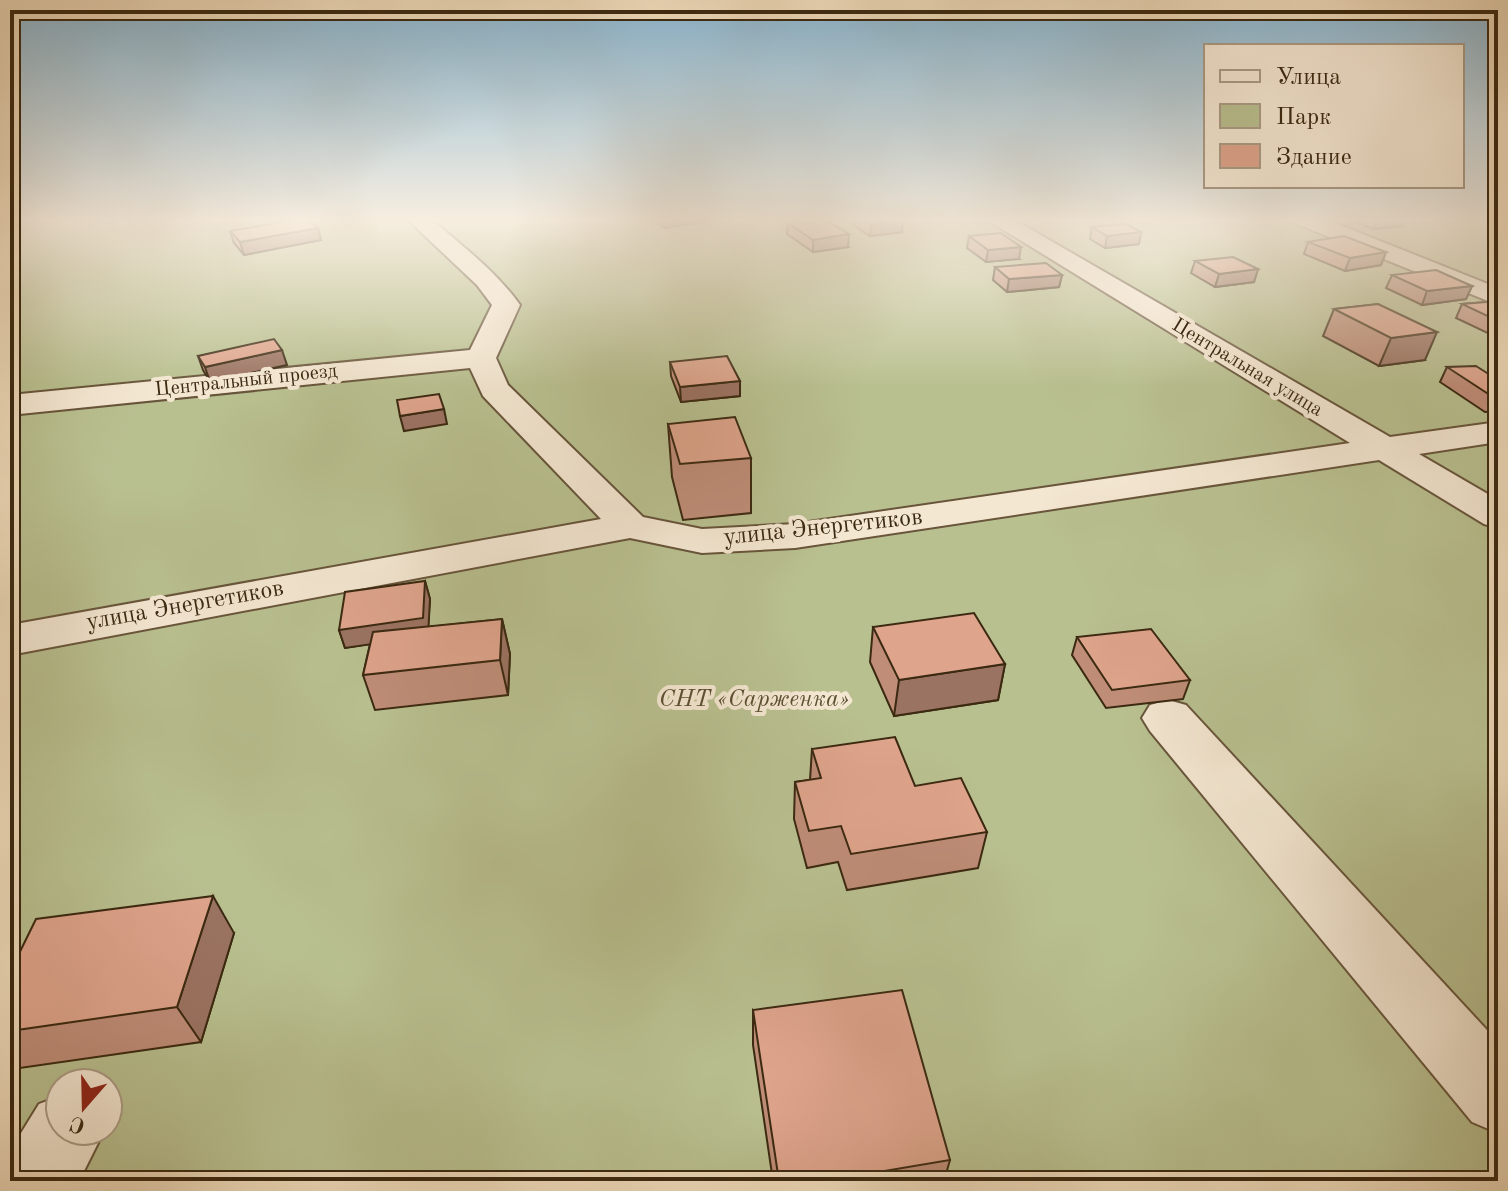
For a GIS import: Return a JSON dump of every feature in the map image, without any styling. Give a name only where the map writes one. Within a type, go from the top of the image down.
[{"type":"street","points":[[480,275],[506,305],[481,358],[494,389],[630,526]]},
{"type":"street","name":"Центральная улица","points":[[1090,275],[1498,516]]},
{"type":"street","points":[[1443,275],[1498,297]]},
{"type":"street","name":"Центральный проезд","points":[[10,405],[481,358]]},
{"type":"street","name":"улица Энергетиков","points":[[10,640],[100,621],[630,526],[702,541],[795,536],[1498,432]]},
{"type":"street","points":[[1168,718],[1498,1096]]},
{"type":"street","points":[[36,1181],[56,1147]]},
{"type":"green space","name":"СНТ «Сарженка»","points":[[10,275],[1498,275],[1498,1181],[10,1181]]},
{"type":"building","points":[[1004,275],[1062,275],[1009,279]]},
{"type":"building","points":[[1392,275],[1446,275],[1472,286],[1427,291]]},
{"type":"building","points":[[1498,301],[1498,321],[1462,304]]},
{"type":"building","points":[[1378,304],[1437,332],[1391,338],[1334,309]]},
{"type":"building","points":[[274,339],[282,350],[205,367],[198,356]]},
{"type":"building","points":[[727,356],[740,381],[680,387],[670,362]]},
{"type":"building","points":[[1476,366],[1498,380],[1498,397],[1493,397],[1447,367]]},
{"type":"building","points":[[439,394],[444,409],[400,416],[397,400]]},
{"type":"building","points":[[735,417],[751,458],[680,464],[668,424]]},
{"type":"building","points":[[425,581],[423,618],[339,630],[345,592]]},
{"type":"building","points":[[974,613],[1005,664],[899,680],[873,627]]},
{"type":"building","points":[[502,619],[500,660],[363,675],[373,632]]},
{"type":"building","points":[[1151,629],[1190,680],[1112,690],[1077,637]]},
{"type":"building","points":[[895,737],[915,786],[961,778],[987,832],[851,854],[841,826],[809,831],[795,782],[821,778],[812,749]]},
{"type":"building","points":[[213,896],[177,1007],[10,1031],[10,972],[36,919]]},
{"type":"building","points":[[902,990],[950,1160],[825,1181],[779,1181],[753,1010]]}]
